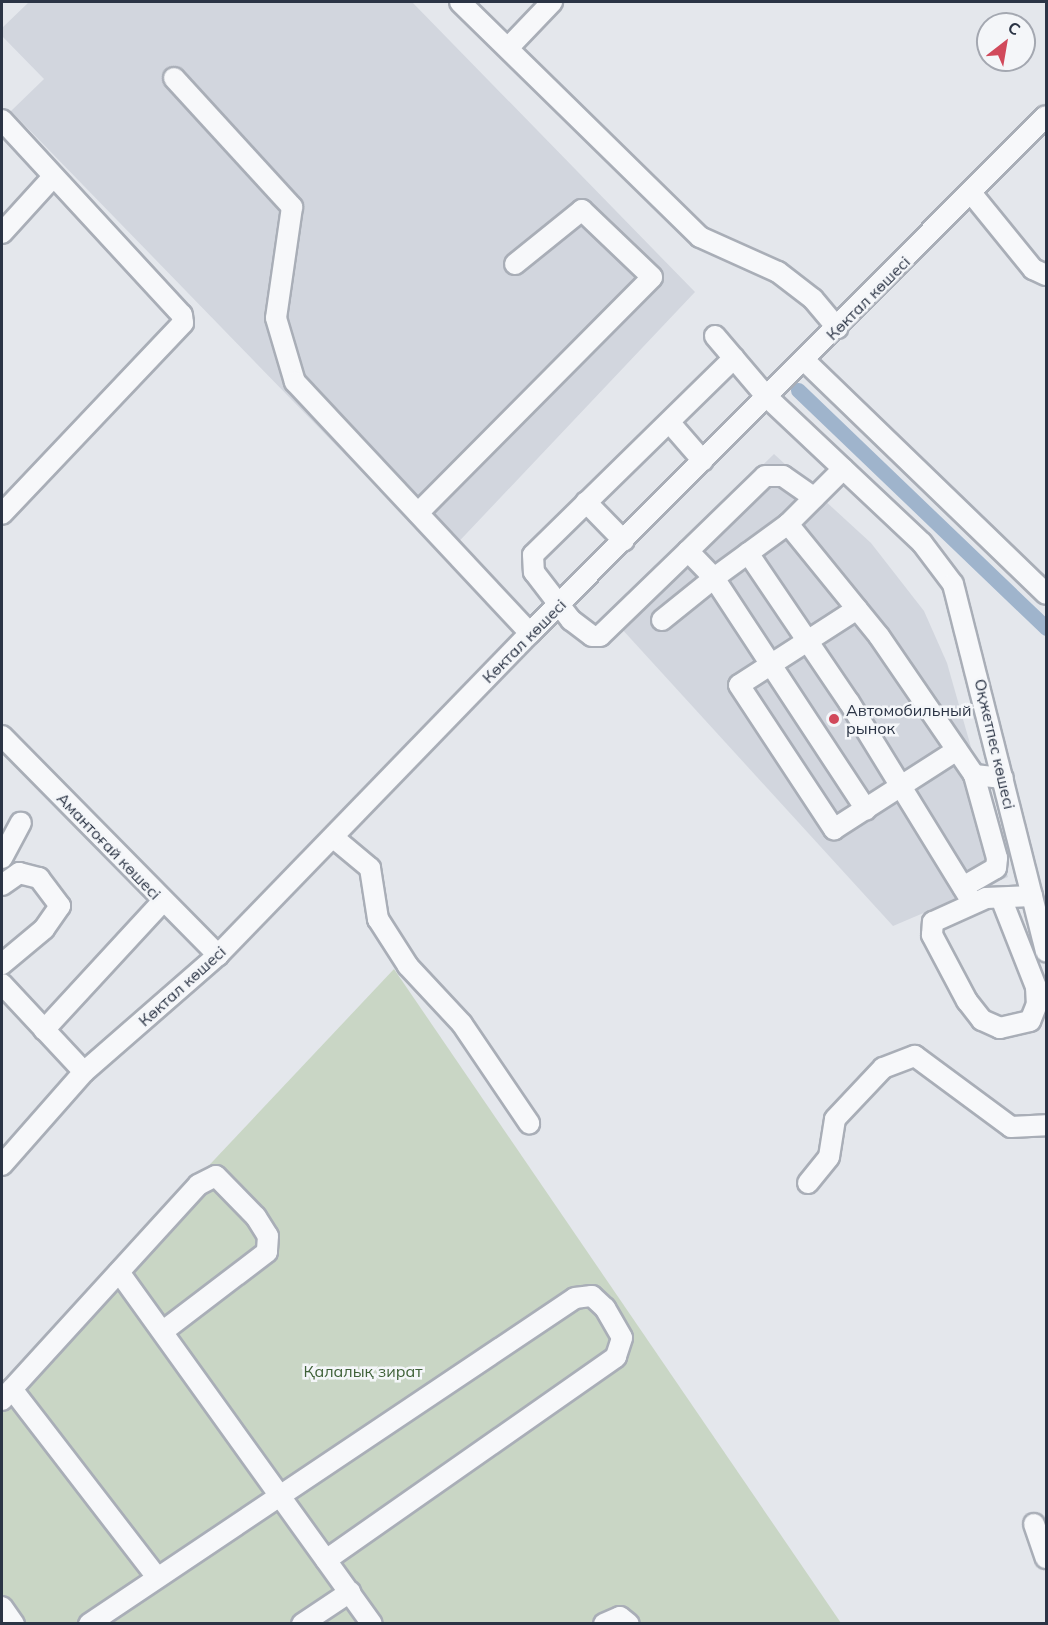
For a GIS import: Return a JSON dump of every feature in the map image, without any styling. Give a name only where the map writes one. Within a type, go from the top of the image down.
[{"type":"street","points":[[460,2],[700,237],[778,272],[813,299],[837,328]]},
{"type":"street","points":[[507,48],[552,2]]},
{"type":"street","points":[[174,78],[292,207],[276,318],[295,382],[530,633]]},
{"type":"street","name":"Көктал көшесі","points":[[2,1166],[84,1072],[218,955],[334,838],[530,633],[972,194],[1047,116]]},
{"type":"street","points":[[2,120],[182,315],[183,323],[2,513]]},
{"type":"street","points":[[2,233],[53,177]]},
{"type":"street","points":[[972,194],[1033,268],[1047,275]]},
{"type":"street","points":[[418,513],[652,277],[582,210],[515,264]]},
{"type":"street","name":"Оқжетпес көшесі","points":[[715,336],[767,397],[922,543],[953,584],[1047,951]]},
{"type":"street","points":[[734,358],[670,423],[586,502],[530,563],[561,603],[571,620],[592,636],[600,636],[765,476],[783,476],[814,498]]},
{"type":"street","points":[[805,361],[1047,594]]},
{"type":"street","points":[[670,423],[703,461]]},
{"type":"street","points":[[662,620],[714,578],[788,524],[843,469]]},
{"type":"street","points":[[586,502],[624,541]]},
{"type":"street","points":[[788,524],[857,609],[974,776],[997,858],[996,868],[933,922],[932,934],[982,1020],[1000,1028],[1017,1027],[1030,1021],[1036,987],[1001,898]]},
{"type":"street","points":[[688,551],[714,578],[866,809]]},
{"type":"street","points":[[748,553],[967,895]]},
{"type":"street","points":[[857,609],[746,677],[739,689],[834,830],[957,750]]},
{"type":"street","name":"Амантоғай көшесі","points":[[2,736],[218,955]]},
{"type":"street","points":[[974,776],[1003,778]]},
{"type":"street","points":[[2,858],[21,823]]},
{"type":"street","points":[[334,838],[370,868],[378,919],[408,966],[462,1024],[529,1123]]},
{"type":"street","points":[[2,885],[18,873],[39,878],[60,906],[44,929],[2,964]]},
{"type":"street","points":[[967,895],[1001,898],[1032,896]]},
{"type":"street","points":[[44,1030],[163,901]]},
{"type":"street","points":[[2,984],[84,1072]]},
{"type":"street","points":[[808,1183],[829,1157],[835,1119],[883,1068],[915,1056],[1011,1126],[1047,1125]]},
{"type":"street","points":[[157,1577],[7,1394],[210,1177],[216,1176],[256,1217],[268,1236],[267,1251],[166,1329]]},
{"type":"street","points":[[119,1272],[166,1329],[279,1495],[372,1623]]},
{"type":"street","points":[[89,1623],[575,1298],[592,1296],[605,1308],[622,1338],[616,1357],[326,1560]]},
{"type":"street","points":[[1034,1524],[1047,1558]]},
{"type":"street","points":[[302,1623],[350,1592]]},
{"type":"street","points":[[2,1607],[14,1623]]},
{"type":"street","points":[[604,1623],[620,1617],[629,1623]]},
{"type":"shaded area","points":[[29,2],[412,2],[695,292],[449,552],[434,546],[11,111],[44,79],[2,36],[2,28]]},
{"type":"shaded area","name":"Автомобильный рынок","points":[[774,454],[871,543],[924,611],[947,663],[1008,877],[893,926],[610,616]]},
{"type":"green space","name":"Қалалық зират","points":[[394,969],[841,1623],[2,1623],[2,1385]]},
{"type":"waterway","points":[[798,390],[1046,628]]},
{"type":"place","name":"Автомобильный рынок","points":[[834,719]]}]
